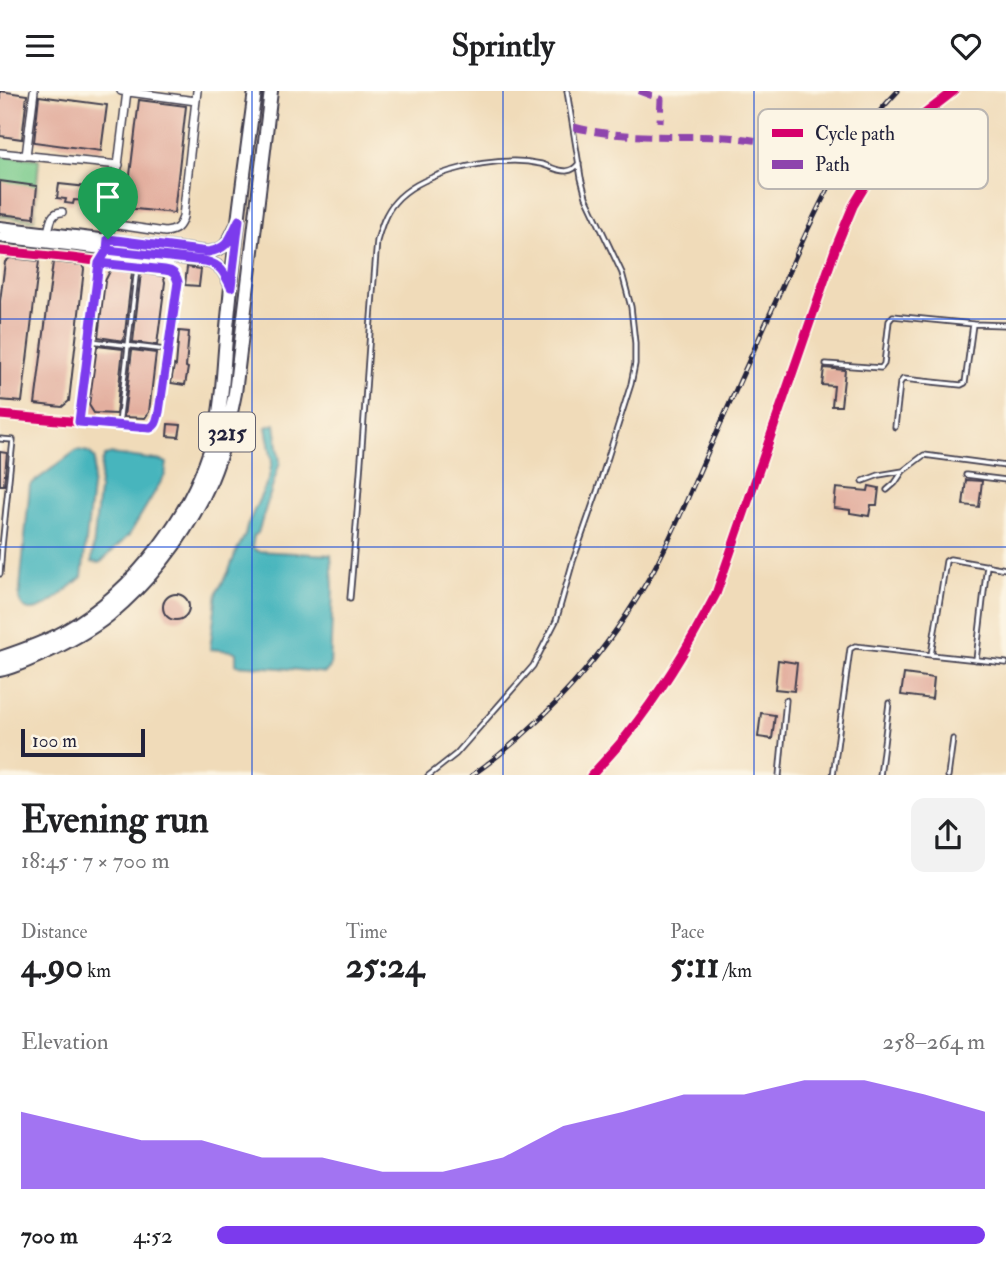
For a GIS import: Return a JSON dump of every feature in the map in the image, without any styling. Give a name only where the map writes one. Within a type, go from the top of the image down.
[{"type":"main road","name":"3215","points":[[0,658],[63,632],[92,614],[132,578],[167,537],[199,479],[216,430],[222,400],[231,287],[255,91]]},
{"type":"main road","name":"3215","points":[[0,670],[11,668],[66,643],[108,616],[171,551],[211,481],[224,443],[235,393],[271,91]]},
{"type":"street","points":[[26,156],[34,91]]},
{"type":"street","points":[[121,91],[196,101]]},
{"type":"street","points":[[79,422],[99,263],[111,224],[127,91]]},
{"type":"street","points":[[111,224],[165,232],[181,225],[197,91]]},
{"type":"street","points":[[931,109],[954,91]]},
{"type":"street","points":[[0,153],[119,165]]},
{"type":"street","points":[[591,775],[626,737],[663,687],[691,643],[716,594],[836,247],[863,189]]},
{"type":"street","points":[[48,233],[52,216],[62,212]]},
{"type":"street","points":[[0,237],[208,252],[224,247],[239,220]]},
{"type":"street","points":[[0,227],[215,263],[231,287]]},
{"type":"street","points":[[0,251],[170,271],[178,282],[158,419],[154,426],[145,428],[0,415]]},
{"type":"lane","points":[[428,775],[456,754],[533,666],[556,621],[631,384],[635,343],[631,307],[622,273],[586,197],[567,91]]},
{"type":"lane","points":[[350,598],[360,494],[366,367],[377,241],[382,222],[394,202],[411,187],[449,171],[515,161],[569,171],[579,162]]},
{"type":"lane","points":[[119,426],[138,266]]},
{"type":"lane","points":[[826,364],[881,368],[884,364],[889,321],[893,316],[1006,325]]},
{"type":"lane","points":[[895,427],[900,383],[903,379],[961,385],[965,383],[973,324]]},
{"type":"lane","points":[[88,341],[167,350]]},
{"type":"lane","points":[[0,439],[13,440],[0,574]]},
{"type":"lane","points":[[887,490],[902,471],[919,458],[929,455],[1006,466]]},
{"type":"lane","points":[[863,481],[902,471]]},
{"type":"lane","points":[[966,475],[1006,480]]},
{"type":"lane","points":[[931,655],[946,561],[950,559],[1006,569]]},
{"type":"lane","points":[[976,660],[987,565]]},
{"type":"lane","points":[[833,775],[850,649],[855,646],[1006,663]]},
{"type":"lane","points":[[779,775],[786,700]]},
{"type":"lane","points":[[880,775],[889,703]]},
{"type":"lane","points":[[948,775],[953,739]]},
{"type":"green space","points":[[0,155],[39,159],[34,220],[0,216]]},
{"type":"water","points":[[275,424],[280,462],[252,547],[257,551],[331,555],[333,587],[330,667],[325,673],[236,665],[236,653],[233,651],[210,649],[217,592],[228,573],[269,478],[272,461],[266,427]]},
{"type":"water","points":[[77,450],[90,453],[95,460],[82,577],[59,597],[31,610],[24,607],[19,599],[30,485]]},
{"type":"water","points":[[112,454],[163,461],[167,463],[165,475],[129,535],[100,563],[92,562],[102,462],[105,456]]},
{"type":"building","points":[[0,91],[27,95],[22,139],[0,136]]},
{"type":"building","points":[[39,96],[107,105],[101,151],[34,142]]},
{"type":"building","points":[[139,100],[186,106],[174,213],[126,208]]},
{"type":"building","points":[[0,181],[37,186],[34,218],[0,214]]},
{"type":"building","points":[[59,184],[87,187],[86,201],[74,200],[73,204],[65,203],[66,199],[57,198]]},
{"type":"building","points":[[10,258],[39,261],[22,402],[0,400],[0,301],[5,262]]},
{"type":"building","points":[[53,262],[82,265],[84,269],[69,401],[62,407],[35,404]]},
{"type":"building","points":[[187,267],[201,269],[199,286],[185,285]]},
{"type":"building","points":[[111,269],[132,272],[124,341],[98,337],[105,281]]},
{"type":"building","points":[[141,273],[163,276],[165,282],[157,345],[133,342]]},
{"type":"building","points":[[179,331],[189,332],[185,385],[171,383],[174,365],[176,366]]},
{"type":"building","points":[[97,346],[123,349],[116,414],[94,413],[89,405]]},
{"type":"building","points":[[132,350],[156,353],[149,412],[145,418],[124,417]]},
{"type":"building","points":[[824,368],[845,370],[841,406],[832,406],[834,386],[822,385]]},
{"type":"building","points":[[168,424],[181,425],[179,437],[167,436]]},
{"type":"building","points":[[0,452],[7,453],[4,485],[0,485]]},
{"type":"building","points":[[966,480],[982,481],[979,507],[963,505]]},
{"type":"building","points":[[869,486],[879,488],[877,505],[871,505],[869,516],[834,508],[836,488],[868,491]]},
{"type":"building","points":[[176,594],[185,598],[189,607],[185,616],[176,620],[167,616],[163,607],[167,598]]},
{"type":"building","points":[[778,660],[797,663],[794,691],[775,689]]},
{"type":"building","points":[[904,674],[934,678],[932,699],[901,695]]},
{"type":"building","points":[[761,713],[775,715],[772,739],[758,737]]},
{"type":"railway","points":[[882,109],[898,91]]},
{"type":"railway","points":[[472,775],[525,733],[574,684],[636,601],[676,525],[828,189]]},
{"type":"marked path","points":[[639,91],[661,99],[660,122]]},
{"type":"marked path","points":[[574,127],[611,134],[725,137],[758,141]]},
{"type":"cycle path","points":[[931,109],[954,91]]},
{"type":"cycle path","points":[[592,775],[623,740],[664,684],[716,594],[836,247],[863,189]]},
{"type":"cycle path","points":[[0,251],[165,270],[174,273],[178,282],[159,412],[154,427],[0,415]]},
{"type":"route","points":[[108,239],[107,250],[99,263],[165,270],[177,277],[159,412],[156,423],[150,428],[79,422],[99,263],[104,256],[107,250],[205,261],[220,267],[231,287],[239,220],[224,247],[208,252],[108,239]]}]
